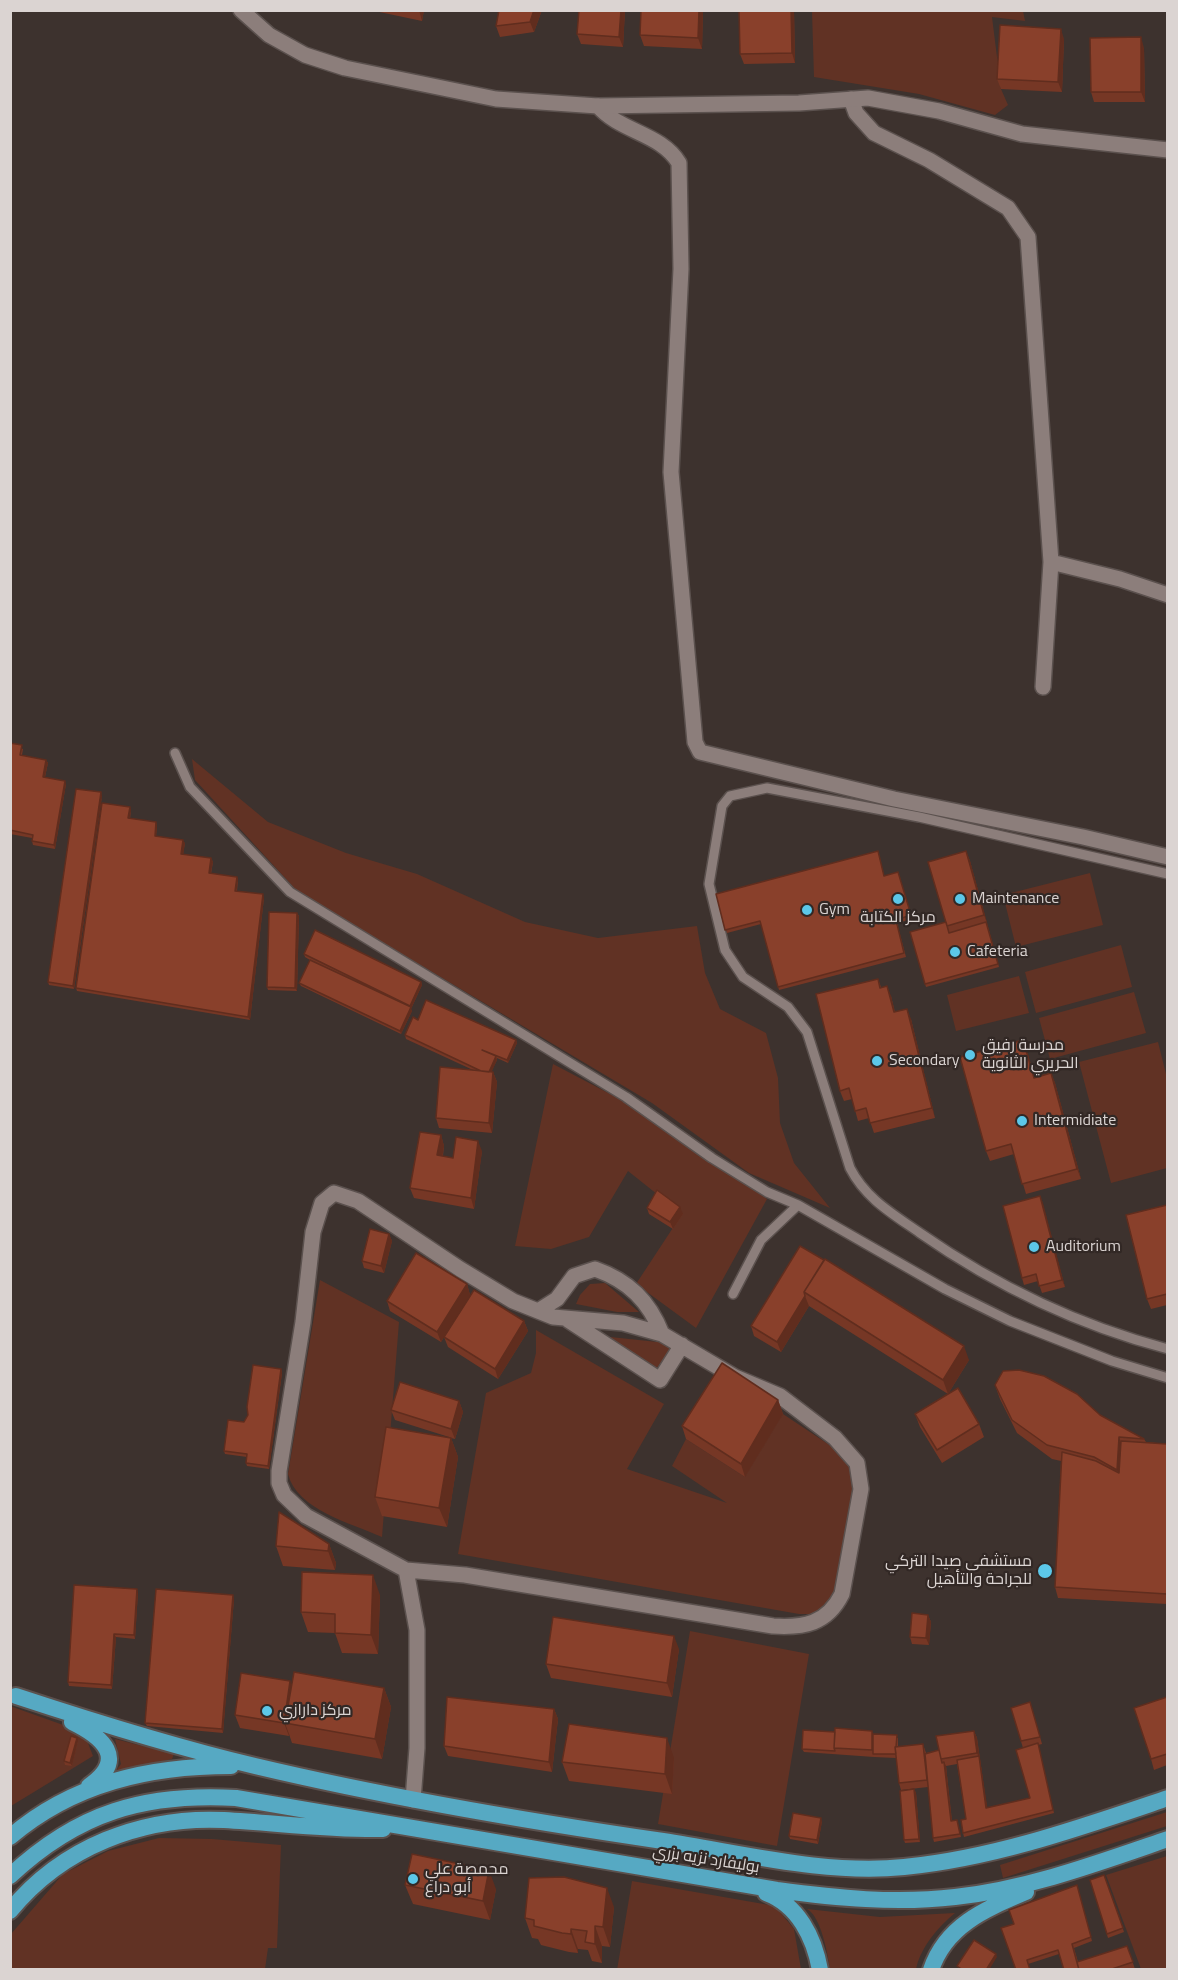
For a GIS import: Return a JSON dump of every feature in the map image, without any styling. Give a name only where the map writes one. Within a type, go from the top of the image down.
[{"type":"highway","points":[[14,1695],[112,1727],[252,1766]]},
{"type":"highway","points":[[14,1695],[88,1730],[107,1747],[109,1760],[105,1770],[94,1782],[75,1795]]},
{"type":"highway","points":[[10,1837],[44,1811],[106,1782],[163,1769],[195,1765],[252,1766]]},
{"type":"highway","name":"بوليفارد نزيه بزري","points":[[252,1766],[413,1800],[822,1868],[902,1868],[983,1855],[1084,1827],[1167,1798]]},
{"type":"highway","name":"بوليفارد نزيه بزري","points":[[10,1876],[51,1841],[104,1814],[151,1800],[187,1796],[236,1798],[825,1897],[894,1900],[945,1898],[1020,1886],[1095,1864],[1167,1839]]},
{"type":"highway","points":[[10,1911],[44,1875],[68,1858],[104,1840],[153,1826],[223,1820],[337,1830],[423,1828]]},
{"type":"highway","points":[[931,1970],[949,1936],[973,1916],[1095,1864]]},
{"type":"highway","points":[[749,1886],[775,1896],[794,1909],[812,1942],[820,1970]]},
{"type":"street","points":[[241,10],[269,35],[305,55],[345,68],[496,99],[598,106],[799,103],[868,98],[939,111],[1022,134],[1167,150]]},
{"type":"street","points":[[851,99],[856,113],[874,133],[929,160],[1008,208],[1028,237],[1051,562],[1043,687]]},
{"type":"street","points":[[598,106],[613,121],[663,145],[679,163],[681,268],[671,472],[682,611],[698,748],[705,755],[894,799],[1083,837],[1167,857]]},
{"type":"street","points":[[1051,562],[1120,579],[1167,595]]},
{"type":"street","points":[[334,1193],[351,1197],[459,1269],[513,1301],[538,1311],[566,1318],[623,1323],[662,1334],[735,1377],[780,1396],[835,1438],[856,1463],[861,1490],[842,1594],[826,1617],[802,1626],[773,1626],[476,1577],[406,1570],[306,1516],[291,1504],[279,1483],[303,1322],[308,1261],[320,1206],[327,1197],[334,1193]]},
{"type":"street","points":[[538,1311],[557,1299],[574,1276],[596,1269],[628,1286],[648,1304],[662,1334]]},
{"type":"street","points":[[566,1318],[660,1380],[682,1345]]},
{"type":"street","points":[[406,1570],[417,1630],[418,1726],[413,1800]]},
{"type":"lane","points":[[175,753],[190,787],[297,899],[391,953],[626,1097],[743,1179],[798,1205],[945,1289],[1010,1321],[1112,1361],[1167,1378]]},
{"type":"lane","points":[[1167,874],[919,817],[766,788],[730,796],[722,806],[709,884],[725,950],[731,962],[743,976],[788,1007],[807,1032],[850,1168],[858,1183],[872,1199],[956,1259],[1018,1294],[1102,1329],[1167,1349]]},
{"type":"lane","points":[[734,1294],[760,1240],[798,1205]]},
{"type":"shaded area","points":[[812,11],[1023,11],[1025,21],[992,17],[1001,89],[1008,105],[995,115],[919,94],[814,77]]},
{"type":"shaded area","points":[[192,759],[268,822],[346,853],[417,874],[525,922],[598,938],[697,926],[705,973],[720,1009],[766,1033],[778,1078],[780,1123],[794,1163],[830,1208],[749,1173],[652,1103],[298,892],[195,780]]},
{"type":"shaded area","points":[[1090,873],[1103,925],[1016,947],[1003,895]]},
{"type":"shaded area","points":[[1121,945],[1132,987],[1036,1013],[1025,972]]},
{"type":"shaded area","points":[[1019,976],[1029,1013],[956,1031],[947,995]]},
{"type":"shaded area","points":[[1134,992],[1146,1033],[1050,1059],[1039,1018]]},
{"type":"shaded area","points":[[1158,1042],[1167,1078],[1167,1168],[1111,1183],[1079,1062]]},
{"type":"shaded area","points":[[553,1064],[635,1107],[767,1199],[696,1328],[636,1284],[682,1214],[628,1171],[589,1237],[551,1249],[515,1246]]},
{"type":"shaded area","points":[[320,1280],[399,1322],[382,1537],[327,1514],[314,1506],[293,1486],[288,1474]]},
{"type":"shaded area","points":[[605,1283],[639,1312],[617,1312],[576,1304],[580,1295],[590,1284]]},
{"type":"shaded area","points":[[536,1330],[664,1404],[627,1469],[727,1503],[672,1466],[686,1439],[745,1477],[783,1414],[840,1452],[851,1468],[855,1486],[836,1593],[817,1614],[799,1614],[458,1554],[486,1393],[531,1373],[536,1353]]},
{"type":"shaded area","points":[[601,1336],[667,1343],[671,1350],[655,1370]]},
{"type":"shaded area","points":[[690,1631],[809,1654],[777,1846],[658,1824]]},
{"type":"shaded area","points":[[10,1706],[66,1726],[86,1738],[93,1756],[11,1806]]},
{"type":"shaded area","points":[[115,1739],[174,1754],[172,1759],[114,1773],[121,1764]]},
{"type":"shaded area","points":[[1167,1812],[1167,1826],[1003,1878],[1000,1865]]},
{"type":"shaded area","points":[[159,1838],[212,1839],[281,1845],[277,1948],[268,1948],[265,1969],[11,1969],[11,1934],[63,1874],[108,1851]]},
{"type":"shaded area","points":[[1167,1856],[1167,1969],[1141,1969],[1106,1875]]},
{"type":"shaded area","points":[[632,1881],[775,1906],[794,1929],[801,1969],[617,1970]]},
{"type":"shaded area","points":[[807,1909],[880,1917],[955,1913],[931,1938],[916,1969],[830,1970],[820,1927]]},
{"type":"building","points":[[499,10],[534,10],[530,22],[496,26]]},
{"type":"building","points":[[579,10],[621,10],[619,37],[577,34]]},
{"type":"building","points":[[641,10],[699,10],[698,38],[640,35]]},
{"type":"building","points":[[739,10],[791,10],[792,53],[740,54]]},
{"type":"building","points":[[1000,25],[1061,29],[1058,82],[997,79]]},
{"type":"building","points":[[1141,37],[1141,92],[1091,92],[1090,38]]},
{"type":"building","points":[[10,743],[22,745],[20,755],[46,760],[43,777],[65,781],[54,845],[32,841],[33,835],[10,830]]},
{"type":"building","points":[[76,789],[101,792],[73,986],[48,982]]},
{"type":"building","points":[[102,803],[130,807],[128,818],[156,822],[155,836],[183,840],[181,854],[211,858],[209,873],[237,877],[235,891],[263,894],[248,1017],[76,988]]},
{"type":"building","name":"Gym","points":[[878,851],[884,876],[898,872],[911,915],[896,920],[904,953],[778,987],[760,921],[725,930],[716,894]]},
{"type":"building","name":"Maintenance","points":[[966,851],[984,915],[947,926],[928,862]]},
{"type":"building","points":[[269,912],[297,913],[295,988],[267,987]]},
{"type":"building","name":"Cafeteria","points":[[946,922],[949,933],[986,922],[998,964],[925,984],[910,932]]},
{"type":"building","points":[[315,930],[421,982],[410,1006],[304,954]]},
{"type":"building","points":[[310,960],[411,1007],[400,1031],[299,983]]},
{"type":"building","name":"Secondary","points":[[878,979],[880,988],[887,986],[894,1012],[907,1009],[932,1108],[870,1123],[866,1108],[855,1111],[849,1088],[840,1091],[816,994]]},
{"type":"building","points":[[426,1000],[516,1040],[507,1060],[482,1050],[496,1056],[489,1072],[481,1071],[405,1035],[413,1017],[418,1020]]},
{"type":"building","name":"Intermidiate","points":[[1023,1040],[1034,1078],[1051,1073],[1077,1169],[1022,1184],[1011,1144],[986,1151],[960,1057]]},
{"type":"building","points":[[440,1067],[493,1072],[489,1123],[436,1118]]},
{"type":"building","points":[[420,1132],[441,1135],[437,1155],[453,1158],[456,1137],[478,1141],[471,1198],[410,1188]]},
{"type":"building","points":[[657,1190],[680,1207],[670,1222],[647,1208]]},
{"type":"building","name":"Auditorium","points":[[1040,1196],[1062,1280],[1039,1286],[1036,1274],[1022,1278],[1003,1206]]},
{"type":"building","points":[[1167,1205],[1167,1294],[1147,1299],[1126,1215]]},
{"type":"building","points":[[370,1229],[389,1234],[381,1266],[362,1261]]},
{"type":"building","points":[[800,1246],[824,1260],[777,1342],[751,1326]]},
{"type":"building","points":[[416,1253],[467,1284],[437,1332],[387,1301]]},
{"type":"building","points":[[825,1259],[964,1346],[943,1380],[804,1292]]},
{"type":"building","points":[[474,1290],[524,1321],[495,1369],[444,1337]]},
{"type":"building","points":[[722,1363],[778,1400],[741,1464],[682,1426]]},
{"type":"building","points":[[253,1365],[281,1369],[268,1466],[246,1463],[247,1454],[224,1451],[228,1420],[244,1422],[248,1415]]},
{"type":"building","points":[[1019,1370],[1044,1376],[1077,1394],[1100,1415],[1144,1439],[1119,1437],[1117,1470],[1094,1457],[1047,1445],[1012,1420],[995,1385],[1003,1371]]},
{"type":"building","points":[[400,1382],[459,1401],[451,1429],[391,1410]]},
{"type":"building","points":[[958,1388],[979,1424],[937,1450],[915,1414]]},
{"type":"building","points":[[386,1427],[451,1438],[439,1508],[375,1497]]},
{"type":"building","points":[[1121,1441],[1167,1444],[1167,1594],[1055,1587],[1062,1452],[1096,1461],[1119,1473]]},
{"type":"building","points":[[279,1512],[329,1544],[328,1551],[276,1546]]},
{"type":"building","points":[[302,1572],[373,1575],[371,1635],[335,1633],[335,1614],[301,1612]]},
{"type":"building","points":[[74,1585],[137,1589],[134,1635],[114,1634],[111,1685],[68,1682]]},
{"type":"building","points":[[156,1589],[233,1595],[222,1729],[145,1723]]},
{"type":"building","points":[[912,1613],[928,1615],[926,1638],[910,1637]]},
{"type":"building","points":[[553,1617],[674,1636],[667,1683],[546,1664]]},
{"type":"building","points":[[294,1672],[384,1688],[375,1739],[285,1723]]},
{"type":"building","name":"مركز دارازي","points":[[241,1673],[290,1681],[284,1723],[235,1715]]},
{"type":"building","points":[[447,1697],[554,1709],[549,1762],[444,1746]]},
{"type":"building","points":[[1167,1697],[1167,1754],[1151,1759],[1134,1708]]},
{"type":"building","points":[[1030,1702],[1040,1737],[1021,1741],[1011,1708]]},
{"type":"building","points":[[569,1724],[667,1738],[665,1774],[562,1762]]},
{"type":"building","points":[[835,1728],[872,1731],[872,1750],[834,1748]]},
{"type":"building","points":[[803,1730],[835,1732],[835,1751],[802,1749]]},
{"type":"building","points":[[974,1731],[977,1753],[941,1759],[936,1736]]},
{"type":"building","points":[[873,1734],[897,1735],[896,1754],[873,1754]]},
{"type":"building","points":[[71,1736],[77,1738],[70,1763],[64,1761]]},
{"type":"building","points":[[1038,1743],[1053,1810],[963,1833],[961,1820],[966,1819],[957,1760],[979,1756],[986,1808],[1030,1798],[1016,1750]]},
{"type":"building","points":[[923,1744],[927,1780],[899,1783],[895,1747]]},
{"type":"building","points":[[939,1750],[942,1763],[944,1762],[951,1821],[957,1820],[960,1834],[933,1838],[925,1754]]},
{"type":"building","points":[[914,1789],[919,1839],[904,1840],[900,1791]]},
{"type":"building","points":[[793,1813],[821,1818],[817,1840],[789,1836]]},
{"type":"building","points":[[412,1854],[489,1870],[483,1901],[405,1885]]},
{"type":"building","points":[[1104,1875],[1123,1928],[1107,1934],[1090,1880]]},
{"type":"building","points":[[564,1877],[607,1888],[603,1927],[595,1926],[595,1944],[585,1942],[587,1931],[571,1929],[571,1934],[562,1933],[534,1926],[534,1920],[525,1918],[529,1878]]},
{"type":"building","points":[[1077,1885],[1091,1937],[1072,1944],[1079,1970],[1064,1970],[1058,1950],[1027,1960],[1030,1970],[1016,1970],[1001,1928],[1014,1924],[1009,1910]]},
{"type":"building","points":[[974,1940],[996,1954],[986,1970],[963,1970],[957,1966]]},
{"type":"building","points":[[1127,1946],[1133,1962],[1109,1970],[1079,1970],[1077,1962]]},
{"type":"place","name":"مركز الكتابة","points":[[898,899]]},
{"type":"place","name":"Maintenance","points":[[960,899]]},
{"type":"place","name":"Gym","points":[[807,910]]},
{"type":"place","name":"Cafeteria","points":[[955,952]]},
{"type":"place","name":"مدرسة رفيق الحريري الثانوية","points":[[970,1055]]},
{"type":"place","name":"Secondary","points":[[877,1061]]},
{"type":"place","name":"Intermidiate","points":[[1022,1121]]},
{"type":"place","name":"Auditorium","points":[[1034,1247]]},
{"type":"place","name":"مستشفى صيدا التركي للجراحة والتأهيل","points":[[1045,1571]]},
{"type":"place","name":"مركز دارازي","points":[[267,1711]]},
{"type":"place","name":"محمصة علي أبو دراع","points":[[413,1879]]}]
